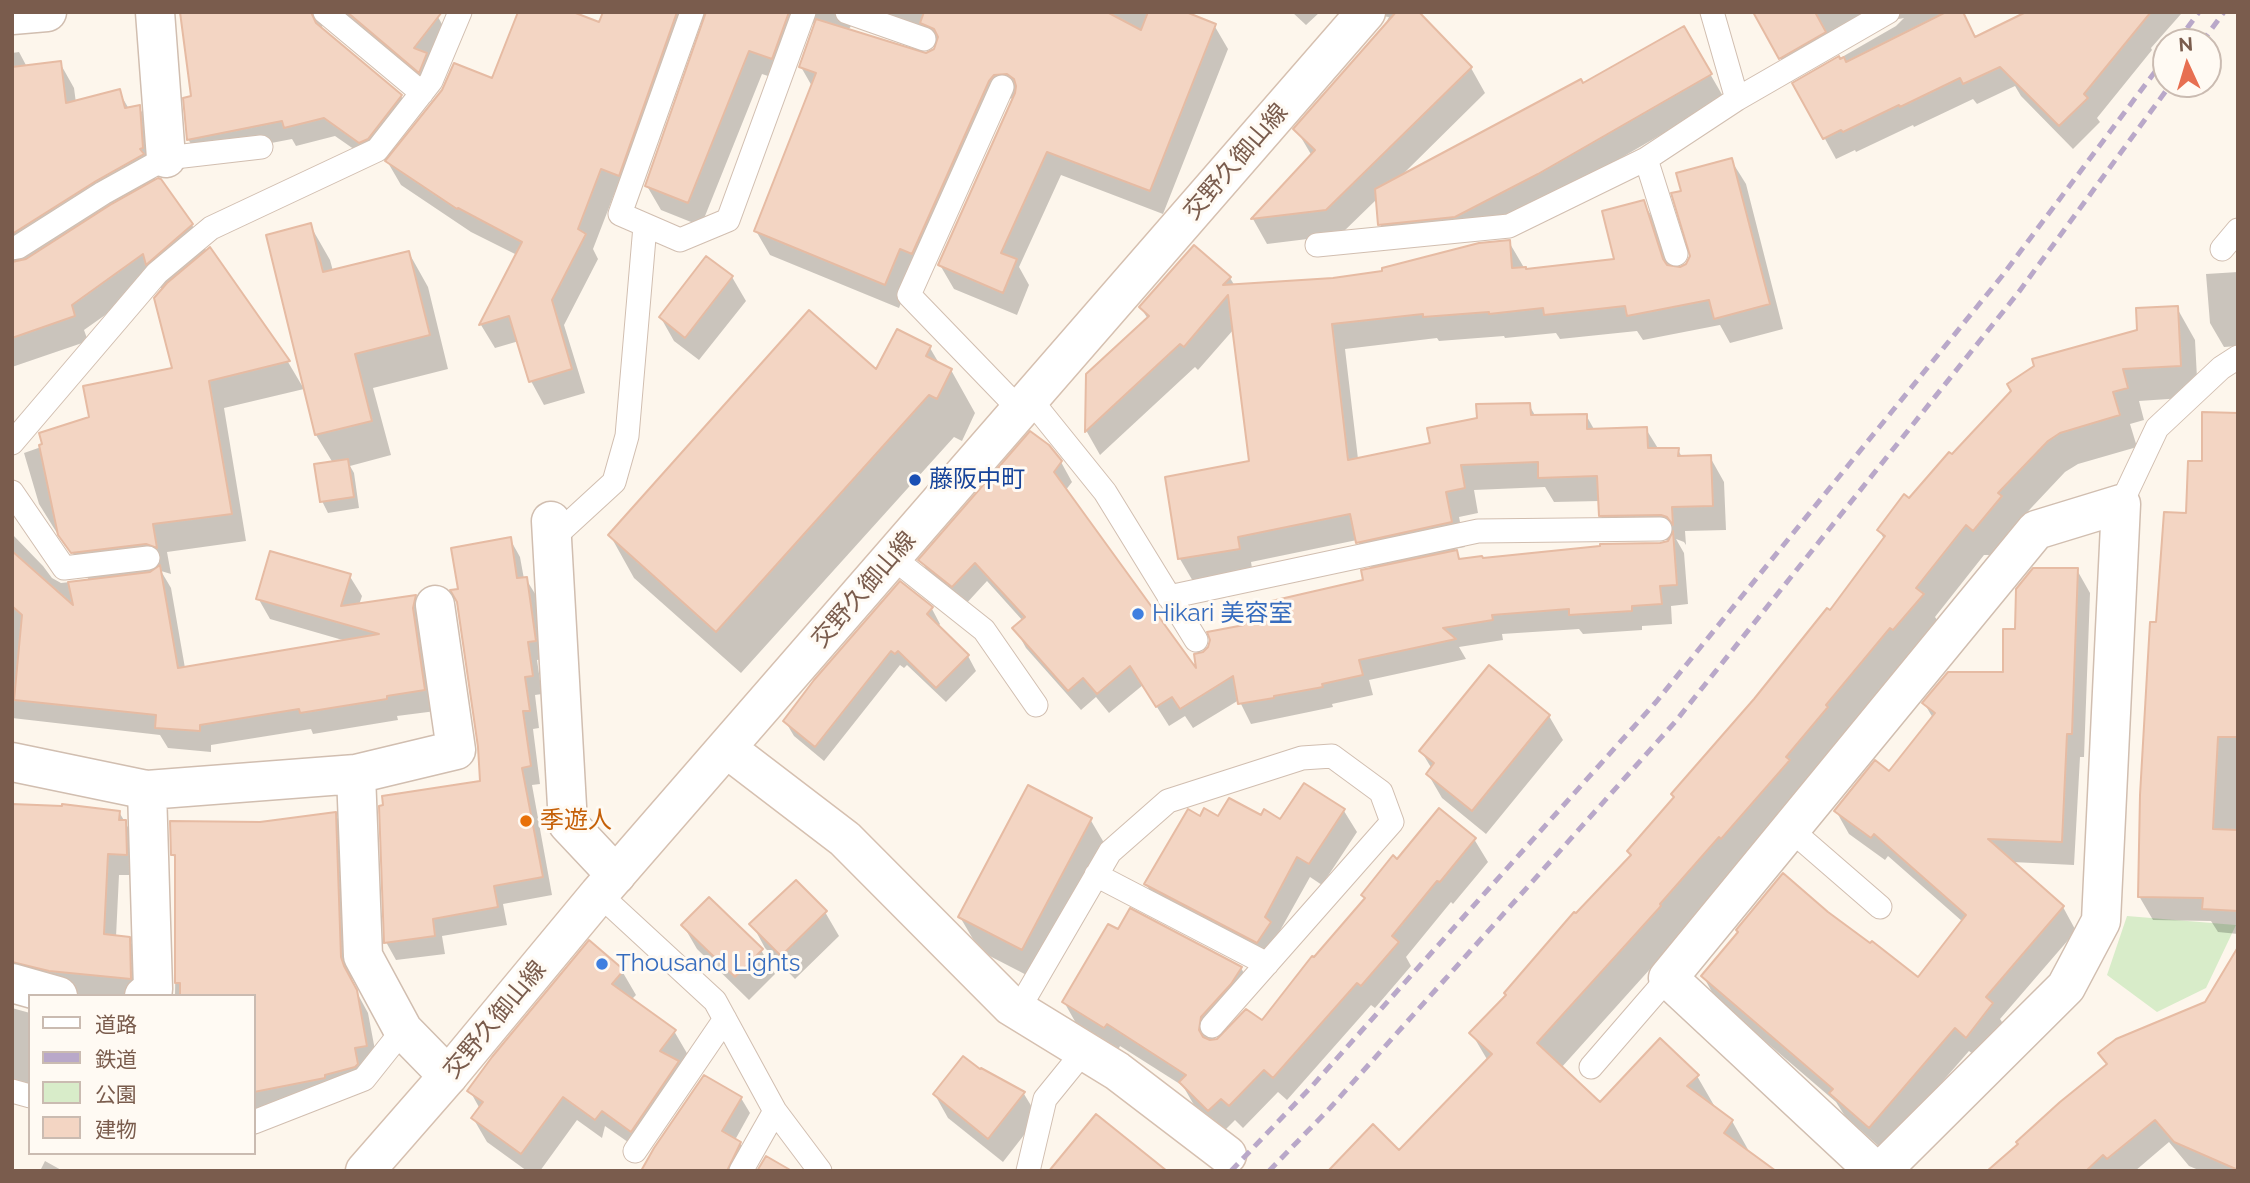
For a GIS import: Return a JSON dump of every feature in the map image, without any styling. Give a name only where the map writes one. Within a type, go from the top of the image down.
[{"type":"street","points":[[12,15],[47,12]]},
{"type":"street","points":[[155,12],[166,158]]},
{"type":"street","name":"交野久御山線","points":[[365,1171],[726,748],[1366,12]]},
{"type":"street","points":[[1874,1171],[1668,978],[2036,530],[2121,504],[2101,921],[2066,987],[1881,1171]]},
{"type":"street","points":[[552,529],[568,824],[608,885]]},
{"type":"street","points":[[12,762],[147,790],[356,774],[456,750],[435,605]]},
{"type":"street","points":[[726,748],[845,839],[1011,1006],[1117,1071],[1227,1156]]},
{"type":"street","points":[[356,774],[363,956],[403,1030],[448,1076]]},
{"type":"street","points":[[147,790],[153,989],[147,994]]},
{"type":"street","points":[[12,983],[51,994]]},
{"type":"lane","points":[[325,12],[422,93]]},
{"type":"lane","points":[[12,443],[157,273],[211,228],[377,150],[431,81],[460,12]]},
{"type":"lane","points":[[692,12],[620,214],[680,240],[728,220],[804,12]]},
{"type":"lane","points":[[847,12],[924,39]]},
{"type":"lane","points":[[1712,12],[1737,99]]},
{"type":"lane","points":[[1317,245],[1510,226],[1646,159],[1737,99],[1888,12]]},
{"type":"lane","points":[[1002,87],[909,295],[1025,404],[1105,492],[1196,640]]},
{"type":"lane","points":[[12,248],[18,247],[103,193],[166,158],[261,147]]},
{"type":"lane","points":[[1646,159],[1676,254]]},
{"type":"lane","points":[[552,529],[614,482],[627,436],[645,226]]},
{"type":"lane","points":[[2222,249],[2238,230]]},
{"type":"lane","points":[[2121,504],[2157,428],[2221,368],[2238,357]]},
{"type":"lane","points":[[12,492],[64,568],[148,558]]},
{"type":"lane","points":[[1169,597],[1478,531],[1660,529]]},
{"type":"lane","points":[[892,557],[984,630],[1036,705]]},
{"type":"lane","points":[[1018,1010],[1110,852],[1168,801],[1302,758],[1332,756],[1381,792],[1392,822],[1212,1026]]},
{"type":"lane","points":[[1790,829],[1880,908]]},
{"type":"lane","points":[[1096,876],[1267,964]]},
{"type":"lane","points":[[608,885],[715,1001],[775,1111],[820,1171]]},
{"type":"lane","points":[[1591,1068],[1668,978]]},
{"type":"lane","points":[[635,1151],[725,1019]]},
{"type":"lane","points":[[256,1121],[363,1079],[403,1030]]},
{"type":"lane","points":[[1028,1171],[1045,1099],[1084,1051]]},
{"type":"lane","points":[[741,1171],[775,1111]]},
{"type":"green space","points":[[2127,916],[2236,925],[2206,988],[2157,1012],[2107,975]]},
{"type":"building","points":[[180,12],[311,12],[316,23],[402,95],[368,139],[359,143],[324,118],[284,128],[282,121],[187,140],[183,98],[191,96]]},
{"type":"building","points":[[347,12],[442,12],[414,48],[427,53],[419,73]]},
{"type":"building","points":[[518,12],[573,12],[599,22],[603,12],[677,12],[619,176],[601,169],[578,229],[586,234],[552,300],[572,369],[529,382],[509,316],[479,325],[522,242],[457,209],[385,161],[442,90],[454,63],[492,78]]},
{"type":"building","points":[[706,12],[789,12],[772,59],[749,51],[688,203],[645,186]]},
{"type":"building","points":[[924,12],[1107,12],[1141,30],[1148,12],[1186,12],[1216,24],[1150,191],[1047,152],[1001,253],[1017,259],[1003,293],[938,265],[1015,93],[1014,79],[1007,74],[994,75],[989,81],[912,254],[900,249],[885,285],[754,231],[816,73],[799,67],[816,19],[926,53],[934,49],[938,37],[934,29],[920,23]]},
{"type":"building","points":[[1396,12],[1419,12],[1472,67],[1326,210],[1251,219],[1315,150],[1293,129]]},
{"type":"building","points":[[1753,12],[1815,12],[1826,32],[1779,59]]},
{"type":"building","points":[[1946,12],[1963,12],[1975,37],[2026,12],[2151,12],[2084,94],[2088,98],[2059,126],[2000,67],[1963,84],[1960,78],[1823,139],[1792,83],[1839,56],[1840,59],[1844,57],[1846,62]]},
{"type":"building","points":[[1684,26],[1712,74],[1538,174],[1455,217],[1378,225],[1375,189],[1581,79],[1583,83]]},
{"type":"building","points":[[61,61],[66,103],[120,89],[125,108],[140,105],[143,148],[140,149],[144,154],[12,234],[12,67]]},
{"type":"building","points":[[1732,158],[1770,304],[1714,319],[1709,300],[1627,316],[1625,306],[1544,315],[1543,308],[1489,314],[1423,317],[1423,314],[1332,324],[1348,460],[1430,443],[1427,428],[1477,418],[1476,404],[1530,403],[1531,415],[1587,414],[1587,429],[1647,427],[1648,448],[1679,448],[1678,456],[1711,455],[1713,506],[1672,507],[1673,525],[1667,517],[1661,515],[1599,516],[1597,476],[1538,478],[1538,462],[1461,465],[1465,488],[1446,492],[1452,522],[1356,543],[1350,514],[1238,537],[1240,549],[1178,559],[1165,477],[1249,461],[1228,295],[1184,347],[1180,344],[1085,432],[1086,374],[1149,316],[1139,307],[1194,245],[1231,277],[1223,285],[1333,278],[1382,271],[1382,268],[1479,243],[1510,240],[1512,268],[1526,269],[1614,259],[1602,211],[1644,200],[1663,259],[1667,265],[1680,267],[1686,264],[1690,256],[1671,193],[1681,191],[1676,173]]},
{"type":"building","points":[[158,178],[193,224],[146,265],[143,254],[72,305],[75,316],[12,338],[12,262],[26,259]]},
{"type":"building","points":[[311,223],[323,272],[409,251],[430,335],[355,354],[372,421],[315,435],[266,235]]},
{"type":"building","points":[[210,247],[290,361],[209,381],[232,514],[153,524],[157,548],[146,544],[71,553],[58,535],[39,445],[42,444],[39,433],[89,417],[83,386],[172,368],[154,298],[167,283]]},
{"type":"building","points":[[706,256],[733,276],[685,338],[659,317]]},
{"type":"building","points":[[2178,306],[2181,366],[2123,369],[2128,388],[2113,392],[2120,415],[2060,433],[2048,441],[1998,493],[2002,496],[1973,531],[1966,525],[1916,588],[1924,594],[1893,630],[1890,628],[1826,705],[1828,707],[1786,757],[1790,760],[1537,1043],[1600,1102],[1660,1038],[1699,1075],[1687,1086],[1733,1120],[1724,1133],[1776,1171],[1328,1171],[1373,1124],[1399,1150],[1492,1054],[1469,1033],[1506,995],[1504,993],[1574,912],[1576,913],[1631,855],[1627,851],[1674,797],[1671,794],[1754,699],[1827,608],[1830,610],[1885,536],[1877,530],[1904,494],[1909,498],[1949,452],[1952,454],[2011,391],[2007,384],[2034,366],[2032,359],[2137,330],[2136,308]]},
{"type":"building","points":[[809,310],[876,369],[897,329],[931,346],[926,356],[952,369],[937,399],[929,395],[716,632],[608,535]]},
{"type":"building","points":[[2202,412],[2238,413],[2238,737],[2218,737],[2213,829],[2238,830],[2238,911],[2202,909],[2203,898],[2138,897],[2140,795],[2150,622],[2156,622],[2164,512],[2186,513],[2188,461],[2202,461]]},
{"type":"building","points":[[1030,431],[1049,445],[1062,461],[1054,472],[1196,668],[1194,654],[1203,652],[1208,647],[1210,640],[1207,632],[1244,625],[1241,608],[1363,580],[1361,570],[1457,550],[1459,559],[1600,544],[1660,543],[1668,541],[1673,531],[1677,585],[1660,586],[1662,604],[1632,606],[1632,611],[1569,615],[1569,609],[1492,615],[1493,620],[1443,628],[1456,639],[1359,660],[1363,675],[1274,698],[1238,704],[1233,676],[1180,709],[1172,697],[1156,707],[1130,666],[1097,694],[1083,678],[1068,691],[1012,628],[1025,617],[975,563],[952,587],[918,560]]},
{"type":"building","points":[[348,459],[354,497],[320,502],[314,464]]},
{"type":"building","points":[[511,537],[517,578],[527,577],[536,641],[528,642],[533,676],[525,677],[530,711],[523,711],[531,766],[522,768],[543,877],[494,886],[498,907],[433,919],[435,936],[384,943],[379,806],[383,805],[382,796],[480,781],[478,747],[457,602],[450,590],[458,589],[451,548]]},
{"type":"building","points":[[12,551],[73,605],[68,582],[150,572],[160,565],[178,668],[379,634],[256,599],[270,551],[351,574],[341,606],[416,595],[413,608],[425,690],[300,713],[299,709],[200,725],[200,731],[155,728],[156,715],[14,700],[22,615],[12,606]]},
{"type":"building","points":[[2033,568],[2078,568],[2072,734],[2067,734],[2062,842],[1988,839],[2064,906],[1986,997],[1993,1003],[1966,1038],[1955,1028],[1869,1128],[1829,1093],[1833,1089],[1701,976],[1783,873],[1828,912],[1870,943],[1872,941],[1918,977],[1966,915],[1874,834],[1871,838],[1834,811],[1875,760],[1889,771],[1935,713],[1922,703],[1948,672],[2003,672],[2003,629],[2015,629],[2016,589]]},
{"type":"building","points":[[900,581],[933,607],[927,614],[969,655],[936,688],[898,651],[895,654],[891,651],[815,747],[783,721],[814,680]]},
{"type":"building","points":[[1489,665],[1550,715],[1472,811],[1426,774],[1434,763],[1419,751]]},
{"type":"building","points":[[1304,783],[1345,809],[1309,864],[1297,857],[1265,917],[1271,922],[1257,943],[1144,884],[1188,809],[1200,816],[1204,808],[1218,816],[1229,798],[1261,815],[1264,809],[1280,819]]},
{"type":"building","points":[[1028,785],[1092,818],[1022,950],[958,917]]},
{"type":"building","points":[[12,804],[62,804],[120,811],[119,820],[126,820],[127,855],[108,854],[104,934],[130,937],[131,979],[49,971],[12,962]]},
{"type":"building","points":[[1439,808],[1476,838],[1392,936],[1399,942],[1361,986],[1357,983],[1273,1078],[1264,1070],[1229,1106],[1221,1099],[1208,1111],[1179,1082],[1186,1075],[1107,1024],[1104,1028],[1062,1002],[1108,924],[1118,929],[1130,908],[1242,967],[1231,984],[1201,1017],[1199,1030],[1203,1037],[1217,1039],[1246,1009],[1262,1020],[1312,956],[1314,957],[1365,898],[1361,895],[1393,855],[1397,859]]},
{"type":"building","points":[[336,812],[341,957],[357,990],[367,1046],[355,1048],[358,1064],[355,1067],[325,1075],[325,1078],[256,1092],[256,994],[180,994],[180,983],[175,983],[175,855],[171,855],[170,821],[260,822]]},
{"type":"building","points":[[796,880],[827,911],[781,956],[749,924]]},
{"type":"building","points":[[709,897],[763,949],[735,977],[681,925]]},
{"type":"building","points":[[589,940],[624,970],[612,984],[676,1030],[660,1051],[679,1061],[631,1132],[602,1111],[595,1120],[563,1097],[521,1154],[471,1118],[483,1102],[467,1091]]},
{"type":"building","points":[[2238,947],[2238,1170],[2174,1142],[2155,1120],[2107,1159],[2103,1155],[2086,1171],[1987,1171],[2060,1102],[2107,1064],[2098,1053],[2116,1039],[2205,1002]]},
{"type":"building","points":[[963,1056],[980,1069],[1025,1092],[988,1139],[933,1094]]},
{"type":"building","points":[[704,1075],[742,1097],[722,1131],[741,1142],[727,1171],[641,1171],[654,1148]]},
{"type":"building","points":[[1096,1114],[1167,1171],[1049,1171]]},
{"type":"building","points":[[766,1156],[792,1171],[757,1171]]},
{"type":"railway","points":[[2187,28],[2199,12]]},
{"type":"railway","points":[[2212,28],[2224,12]]},
{"type":"railway","points":[[1231,1171],[1313,1085],[1656,702],[2002,276],[2152,76]]},
{"type":"railway","points":[[1269,1171],[1330,1108],[1675,722],[2018,293],[2161,98]]},
{"type":"place","name":"藤阪中町","points":[[915,480]]},
{"type":"place","name":"Hikari 美容室","points":[[1138,614]]},
{"type":"place","name":"季遊人","points":[[526,821]]},
{"type":"place","name":"Thousand Lights","points":[[602,964]]}]
